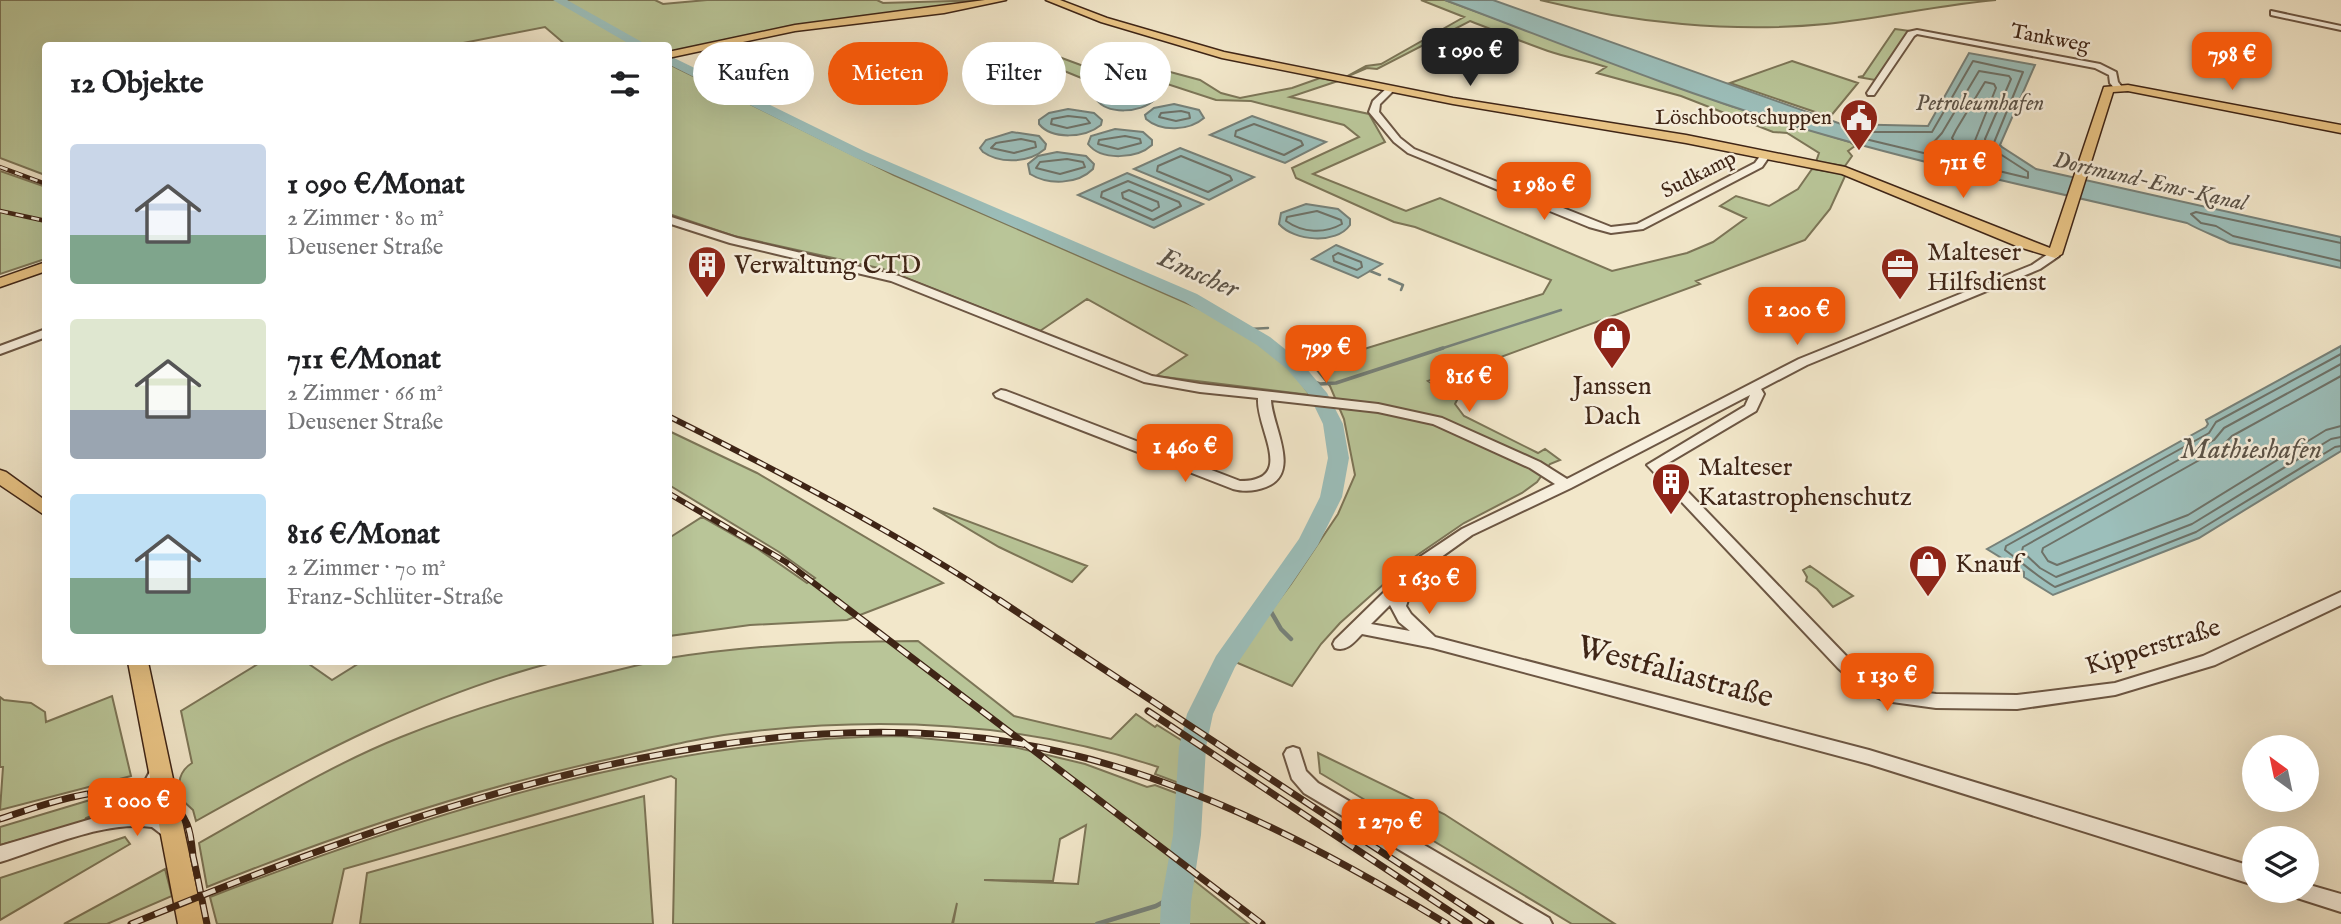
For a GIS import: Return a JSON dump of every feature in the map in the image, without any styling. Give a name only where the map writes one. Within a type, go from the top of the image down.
[{"type":"main road","points":[[672,54],[795,28],[944,10],[1001,0]]},
{"type":"main road","points":[[1051,0],[1104,20],[1222,55],[1391,89],[1766,155],[1853,173],[2032,247],[2056,254],[2108,89],[2118,88],[2341,129]]},
{"type":"main road","points":[[0,283],[42,267]]},
{"type":"main road","points":[[0,476],[42,507]]},
{"type":"main road","points":[[139,665],[191,924]]},
{"type":"street","points":[[2274,13],[2341,28]]},
{"type":"street","name":"Tankweg","points":[[1871,93],[1911,34],[1917,32],[2097,66],[2113,74],[2118,88]]},
{"type":"street","name":"Sudkamp","points":[[1391,89],[1374,106],[1374,112],[1404,146],[1593,225],[1611,230],[1639,227],[1759,165],[1766,155]]},
{"type":"street","points":[[672,220],[734,242],[895,278],[1149,379],[1418,415],[1457,428],[1535,465],[1566,485]]},
{"type":"street","points":[[1341,644],[1394,597],[1408,577],[1467,532],[1566,485],[1803,362],[2043,264],[2056,254]]},
{"type":"street","points":[[0,351],[42,335]]},
{"type":"street","name":"Kipperstraße","points":[[1753,387],[1757,394],[1751,408],[1654,466],[1844,664],[1871,687],[1885,694],[1937,701],[2017,702],[2115,689],[2208,661],[2341,598]]},
{"type":"street","points":[[1001,394],[1238,486],[1254,488],[1265,484],[1277,470],[1278,458],[1264,403],[1265,395]]},
{"type":"street","points":[[1394,597],[1405,618],[1433,642]]},
{"type":"street","name":"Westfaliastraße","points":[[1358,627],[1433,642],[1869,757],[2242,872]]},
{"type":"street","points":[[1293,754],[1298,774],[1311,788],[1542,924]]},
{"type":"street","points":[[108,822],[137,805],[150,793],[160,768]]},
{"type":"street","points":[[0,854],[108,822],[140,818],[156,819],[173,833]]},
{"type":"street","points":[[2319,896],[2341,903]]},
{"type":"green space","points":[[0,0],[655,0],[663,4],[707,0],[877,0],[883,3],[988,0],[791,26],[719,42],[693,42],[693,48],[672,52],[672,42],[562,42],[545,27],[468,42],[42,42],[42,174],[0,158]]},
{"type":"green space","points":[[1421,0],[1445,0],[1731,106],[1850,142],[1855,146],[1848,151],[1852,156],[1845,166],[1816,162],[1819,153],[1787,133],[1773,132],[1681,96],[1597,73],[1606,67],[1548,51],[1470,21],[1377,69],[1367,68],[1346,77],[1366,66],[1381,64],[1464,17]]},
{"type":"green space","points":[[1540,0],[1996,0],[1826,24],[1755,27],[1646,20]]},
{"type":"green space","points":[[1895,29],[1910,31],[1875,80],[1858,77],[1863,76]]},
{"type":"green space","points":[[1066,60],[1080,65],[1080,77],[1066,72]]},
{"type":"green space","points":[[1792,61],[1858,83],[1830,117],[1730,83]]},
{"type":"green space","points":[[672,65],[693,76],[693,105],[752,105],[894,175],[1207,312],[1268,346],[1284,361],[1310,395],[1156,376],[1187,355],[1087,299],[1040,331],[883,269],[734,236],[672,215]]},
{"type":"green space","points":[[1171,72],[1200,80],[1221,93],[1240,98],[1292,88],[1320,78],[1338,81],[1290,97],[1369,114],[1385,142],[1313,174],[1406,211],[1440,198],[1612,271],[1687,253],[1713,242],[1746,218],[1720,206],[1736,196],[1769,206],[1798,189],[1812,169],[1846,174],[1830,209],[1805,240],[1696,281],[1700,284],[1428,381],[1457,400],[1455,404],[1464,416],[1538,453],[1545,449],[1560,460],[1550,464],[1537,482],[1522,493],[1464,523],[1413,558],[1340,623],[1321,644],[1292,686],[1233,661],[1291,584],[1338,514],[1355,475],[1344,419],[1330,386],[1307,358],[1338,357],[1543,294],[1551,280],[1415,227],[1394,222],[1296,178],[1292,168],[1359,137],[1344,125],[1251,101],[1216,100],[1171,85]]},
{"type":"green space","points":[[0,171],[42,186],[42,260],[0,274]]},
{"type":"green space","points":[[672,432],[757,473],[943,583],[847,620],[750,625],[672,636],[672,536],[702,517],[758,549],[807,583],[815,578],[779,552],[672,487]]},
{"type":"green space","points":[[933,508],[1087,566],[1072,582],[999,547]]},
{"type":"green space","points":[[1810,566],[1853,596],[1833,607],[1806,581],[1803,570]]},
{"type":"green space","points":[[918,641],[1014,716],[1111,739],[1136,714],[1189,745],[1184,785],[1155,774],[1158,767],[1109,752],[1009,732],[908,724],[806,726],[755,731],[680,743],[503,785],[353,832],[207,887],[199,843],[349,760],[401,737],[462,714],[588,678],[639,665],[672,665],[672,658],[731,650]]},
{"type":"green space","points":[[256,665],[310,665],[332,680],[356,665],[544,665],[461,691],[416,709],[326,751],[196,821],[193,810],[179,797],[180,778],[192,763],[181,711]]},
{"type":"green space","points":[[112,696],[131,776],[0,810],[3,767],[0,767],[0,697],[4,700],[31,703],[45,712],[46,722]]},
{"type":"green space","points":[[900,736],[1014,747],[1085,764],[1147,787],[1155,785],[1184,796],[1173,867],[1249,924],[953,924],[957,903],[952,924],[673,924],[676,779],[671,776],[344,869],[332,924],[217,924],[210,897],[377,836],[462,809],[635,765],[722,750],[811,740]],"holes":[[[1086,825],[1078,884],[984,880],[1053,881],[1060,839]]]},
{"type":"green space","points":[[1318,753],[1444,814],[1615,924],[1572,924],[1320,773]]},
{"type":"green space","points":[[132,795],[123,803],[86,818],[84,822],[0,845],[0,827],[90,800]]},
{"type":"green space","points":[[644,796],[653,924],[360,924],[367,873]]},
{"type":"green space","points":[[125,837],[130,844],[0,920],[0,878]]},
{"type":"green space","points":[[165,869],[172,896],[107,924],[64,924]]},
{"type":"water","name":"Petroleumhafen","points":[[1445,0],[1493,0],[1841,124],[1928,126],[1969,53],[2035,65],[2000,145],[2002,147],[2036,169],[2341,237],[2341,268],[2230,243],[2187,223],[1938,165],[1791,125],[1660,81]]},
{"type":"water","points":[[1103,105],[1146,105],[1133,110],[1108,108]]},
{"type":"water","points":[[1171,105],[1199,110],[1204,118],[1191,125],[1175,128],[1159,126],[1146,119],[1145,115],[1154,108]]},
{"type":"water","points":[[1068,109],[1094,113],[1102,120],[1101,125],[1078,135],[1060,135],[1039,124],[1039,120],[1049,113]]},
{"type":"water","points":[[1252,116],[1326,142],[1285,163],[1210,135]]},
{"type":"water","points":[[1115,129],[1143,132],[1152,140],[1152,145],[1137,153],[1119,156],[1101,153],[1088,144],[1091,136]]},
{"type":"water","points":[[1012,132],[1039,136],[1046,144],[1045,149],[1031,157],[1006,160],[990,156],[980,148],[986,140]]},
{"type":"water","points":[[1180,148],[1254,177],[1209,200],[1134,169]]},
{"type":"water","points":[[1057,152],[1086,156],[1094,164],[1093,169],[1079,178],[1062,182],[1037,178],[1030,174],[1028,164],[1038,156]]},
{"type":"water","points":[[1127,173],[1203,204],[1154,228],[1078,195]]},
{"type":"water","points":[[1306,204],[1338,209],[1350,219],[1350,225],[1335,236],[1315,238],[1294,234],[1279,224],[1281,213]]},
{"type":"water","points":[[1336,245],[1382,264],[1358,278],[1312,259]]},
{"type":"water","name":"Mathieshafen","points":[[2341,346],[2341,451],[2199,538],[2053,595],[2024,577],[2024,572],[1987,549],[2206,427],[2206,420]]},
{"type":"waterway","name":"Emscher","points":[[559,0],[636,42]]},
{"type":"waterway","name":"Emscher","points":[[672,61],[861,155],[1191,298],[1229,318],[1263,341],[1294,365],[1318,393],[1333,424],[1338,458],[1331,497],[1310,540],[1225,662],[1200,714],[1192,747],[1187,835],[1175,924]]},
{"type":"waterway","points":[[1370,271],[1380,275]]},
{"type":"waterway","points":[[1389,279],[1403,285],[1401,290]]},
{"type":"waterway","points":[[1437,350],[1561,310]]},
{"type":"waterway","points":[[1249,329],[1268,328]]},
{"type":"waterway","points":[[1308,380],[1320,384],[1336,383],[1443,348]]},
{"type":"waterway","points":[[1266,603],[1281,629],[1291,639]]},
{"type":"waterway","points":[[1097,924],[1156,906],[1176,895]]},
{"type":"railway","points":[[0,167],[42,183]]},
{"type":"railway","points":[[0,211],[42,220]]},
{"type":"railway","points":[[672,418],[838,504],[921,551],[1002,602]]},
{"type":"railway","points":[[672,495],[786,562],[839,602]]},
{"type":"railway","points":[[836,600],[1030,747]]},
{"type":"railway","points":[[999,600],[1491,924]]},
{"type":"railway","points":[[1148,711],[1469,924]]},
{"type":"railway","points":[[201,896],[350,840],[467,802],[587,770],[709,746],[829,734],[947,735],[1030,747]]},
{"type":"railway","points":[[1030,747],[1061,752],[1113,766],[1212,801],[1308,846],[1447,924]]},
{"type":"railway","points":[[1030,747],[1262,924]]},
{"type":"railway","points":[[0,819],[45,804],[101,792],[128,790],[153,794],[173,805],[187,824],[201,896]]},
{"type":"railway","points":[[131,924],[201,896]]},
{"type":"railway","points":[[201,896],[207,924]]},
{"type":"place","name":"Löschbootschuppen","points":[[1859,152]]},
{"type":"place","name":"Verwaltung CTD","points":[[707,299]]},
{"type":"place","name":"Malteser Hilfsdienst","points":[[1900,301]]},
{"type":"place","name":"Janssen Dach","points":[[1612,370]]},
{"type":"place","name":"Malteser Katastrophenschutz","points":[[1671,516]]},
{"type":"place","name":"Knauf","points":[[1928,598]]},
{"type":"water label","name":"Dortmund-Ems-Kanal","points":[[2150,182]]}]
